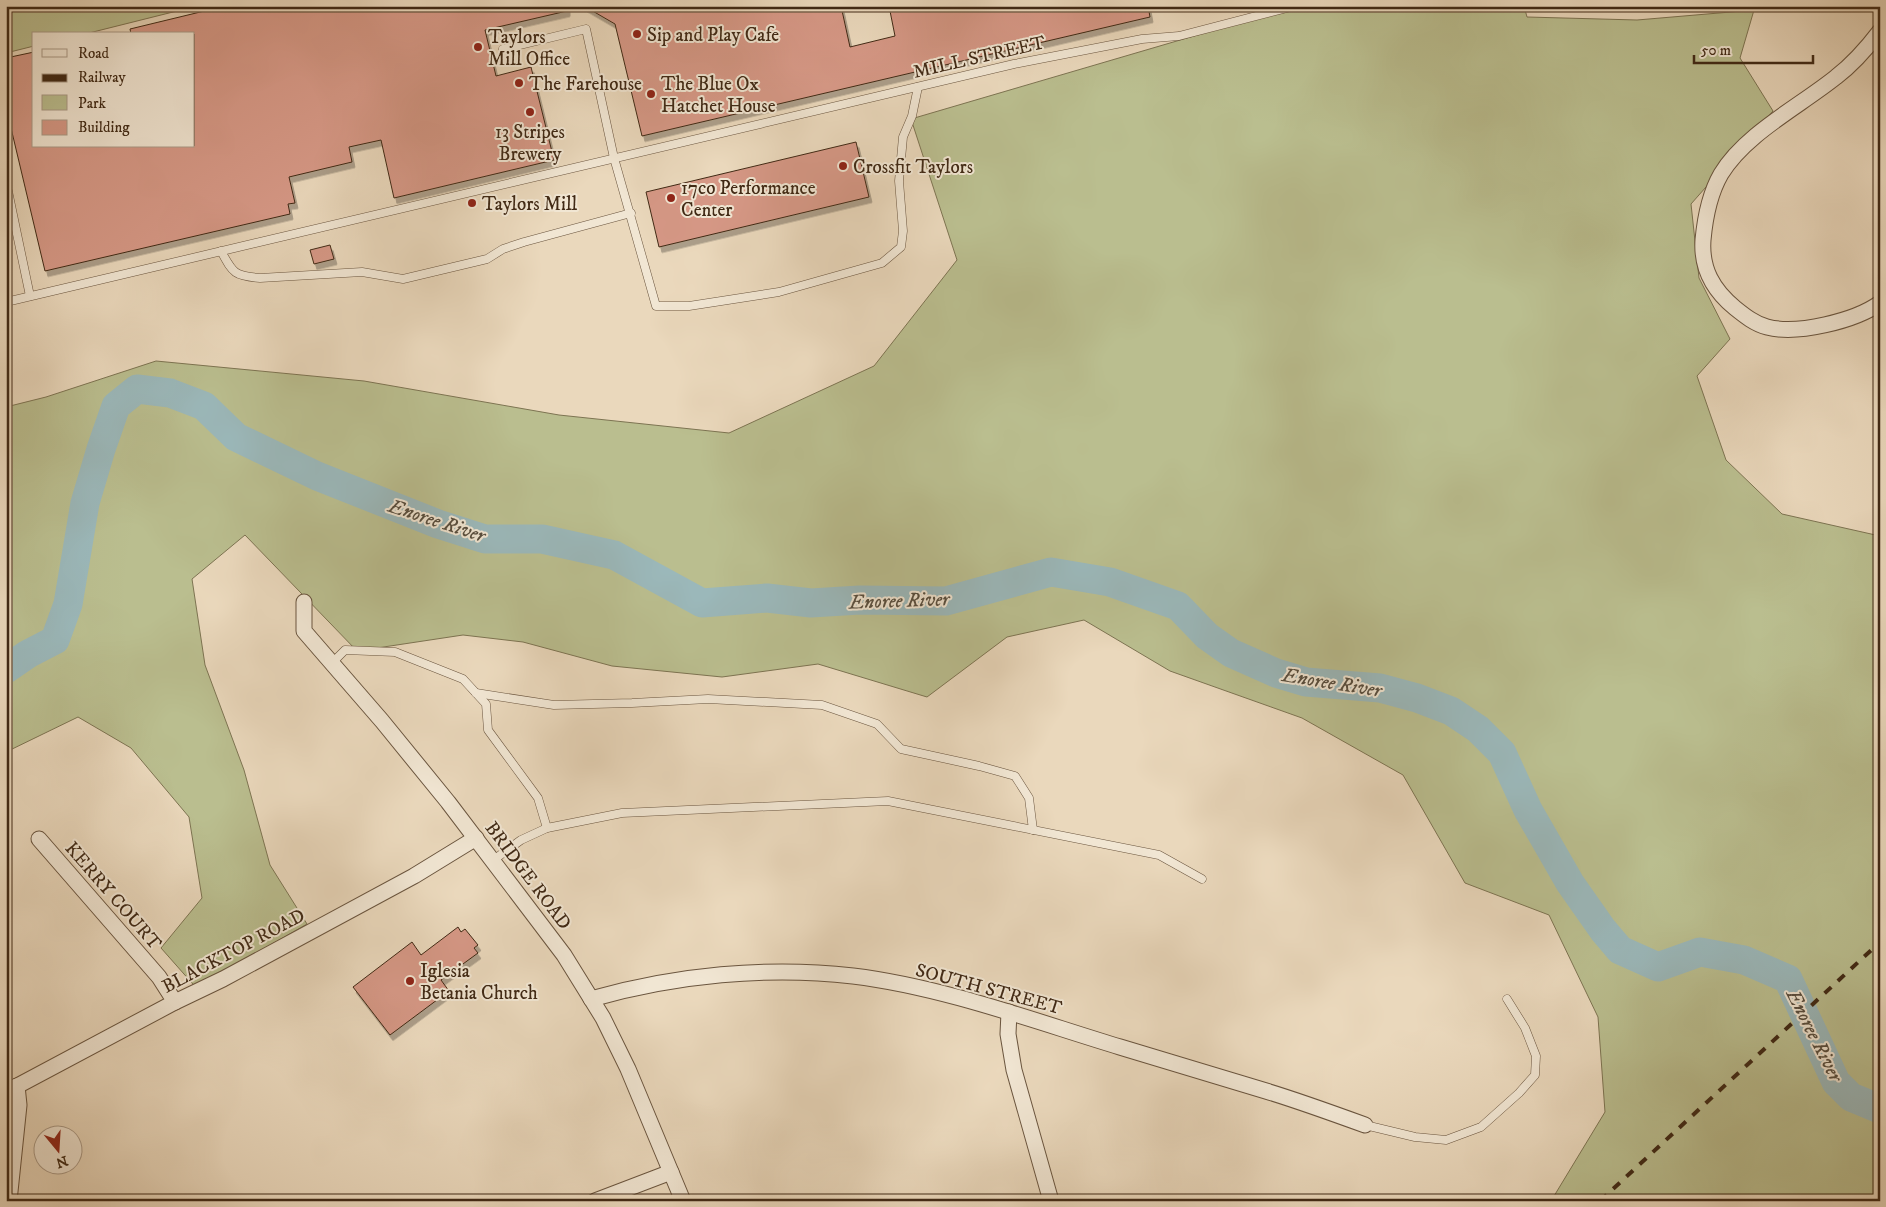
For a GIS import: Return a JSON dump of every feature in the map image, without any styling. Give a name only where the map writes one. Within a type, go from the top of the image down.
[{"type":"street","points":[[1880,31],[1852,64],[1773,122],[1728,164],[1715,185],[1709,204],[1703,239],[1703,257],[1706,270],[1713,285],[1723,298],[1742,314],[1768,327],[1788,330],[1812,328],[1865,312],[1880,303]]},
{"type":"street","name":"BRIDGE ROAD","points":[[304,602],[304,631],[382,721],[476,838],[564,954],[603,1018],[628,1069],[683,1201]]},
{"type":"street","name":"BLACKTOP ROAD","points":[[12,1089],[175,1002],[223,979],[414,876],[476,838]]},
{"type":"street","name":"KERRY COURT","points":[[39,839],[159,977],[175,1002]]},
{"type":"street","name":"SOUTH STREET","points":[[591,999],[625,990],[702,977],[796,972],[856,976],[1009,1012],[1268,1092],[1364,1125]]},
{"type":"street","points":[[1009,1012],[1008,1034],[1014,1070],[1051,1201]]},
{"type":"street","points":[[9,1201],[19,1105],[12,1089]]},
{"type":"street","points":[[595,1201],[671,1172]]},
{"type":"lane","name":"MILL STREET","points":[[6,302],[1014,64],[1142,39],[1179,36],[1295,6]]},
{"type":"lane","points":[[504,49],[586,28],[614,158],[656,306],[689,306],[779,292],[882,263],[901,247],[903,231],[899,181],[903,137],[912,116],[918,87]]},
{"type":"lane","points":[[8,191],[30,296]]},
{"type":"lane","points":[[221,251],[231,270],[244,277],[260,278],[362,272],[403,279],[487,258],[517,244],[631,214]]},
{"type":"lane","points":[[332,663],[345,650],[394,652],[463,679],[486,704],[488,730],[538,798],[546,828]]},
{"type":"lane","points":[[476,693],[554,705],[708,699],[822,705],[877,724],[901,749],[1016,776],[1029,798],[1033,830]]},
{"type":"lane","points":[[492,861],[522,840],[546,828],[622,812],[888,801],[1159,855],[1202,878]]},
{"type":"lane","points":[[1364,1125],[1415,1137],[1446,1140],[1481,1127],[1519,1093],[1535,1075],[1536,1056],[1525,1028],[1507,999]]},
{"type":"green space","points":[[6,6],[197,6],[93,32],[32,32],[32,46],[6,53]]},
{"type":"green space","points":[[1296,6],[1524,6],[1527,17],[1637,20],[1754,10],[1740,58],[1773,111],[1691,204],[1699,278],[1730,339],[1697,376],[1726,460],[1782,514],[1880,536],[1880,1201],[1551,1201],[1605,1112],[1598,1017],[1549,915],[1465,883],[1403,775],[1302,718],[1170,671],[1084,620],[1007,637],[927,697],[818,664],[722,677],[612,666],[523,642],[463,635],[357,651],[245,535],[192,579],[205,665],[244,770],[270,865],[307,924],[253,955],[199,991],[161,948],[202,898],[189,817],[131,748],[78,717],[6,752],[6,407],[46,397],[156,361],[364,381],[559,415],[729,433],[874,366],[957,260],[911,119]]},
{"type":"building","points":[[225,6],[567,6],[567,11],[485,30],[496,76],[531,67],[554,160],[394,198],[381,140],[349,147],[352,162],[289,177],[295,203],[288,204],[290,214],[45,271],[6,107],[6,58],[32,52],[32,148],[195,148],[195,32],[131,32],[130,29]]},
{"type":"building","points":[[584,6],[841,6],[850,47],[895,36],[889,6],[1148,6],[1150,17],[642,136],[615,24]]},
{"type":"building","points":[[856,142],[869,197],[659,247],[646,192]]},
{"type":"building","points":[[330,245],[334,259],[314,264],[310,250]]},
{"type":"building","name":"Iglesia Betania Church","points":[[458,927],[461,932],[465,929],[478,945],[474,948],[478,953],[441,980],[449,991],[390,1035],[353,987],[412,942],[421,955]]},
{"type":"waterway","name":"Enoree River","points":[[6,669],[28,654],[55,640],[68,604],[85,503],[101,449],[116,406],[137,389],[170,393],[204,406],[236,437],[317,476],[438,524],[485,539],[542,539],[614,555],[702,603],[767,598],[811,603],[860,600],[946,601],[1051,572],[1110,582],[1178,606],[1207,636],[1231,653],[1276,673],[1306,682],[1380,688],[1417,698],[1451,711],[1478,729],[1502,753],[1528,810],[1570,883],[1603,930],[1620,950],[1658,967],[1700,952],[1744,960],[1788,979],[1836,1082],[1851,1097],[1880,1109]]},
{"type":"railway","points":[[1600,1201],[1880,942]]},
{"type":"place","name":"Sip and Play Cafe","points":[[637,34]]},
{"type":"place","name":"Taylors Mill Office","points":[[478,47]]},
{"type":"place","name":"The Farehouse","points":[[519,83]]},
{"type":"place","name":"The Blue Ox Hatchet House","points":[[651,94]]},
{"type":"place","name":"13 Stripes Brewery","points":[[530,112]]},
{"type":"place","name":"Crossfit Taylors","points":[[843,166]]},
{"type":"place","name":"17co Performance Center","points":[[671,198]]},
{"type":"place","name":"Taylors Mill","points":[[472,203]]},
{"type":"place","name":"Iglesia Betania Church","points":[[410,981]]}]
